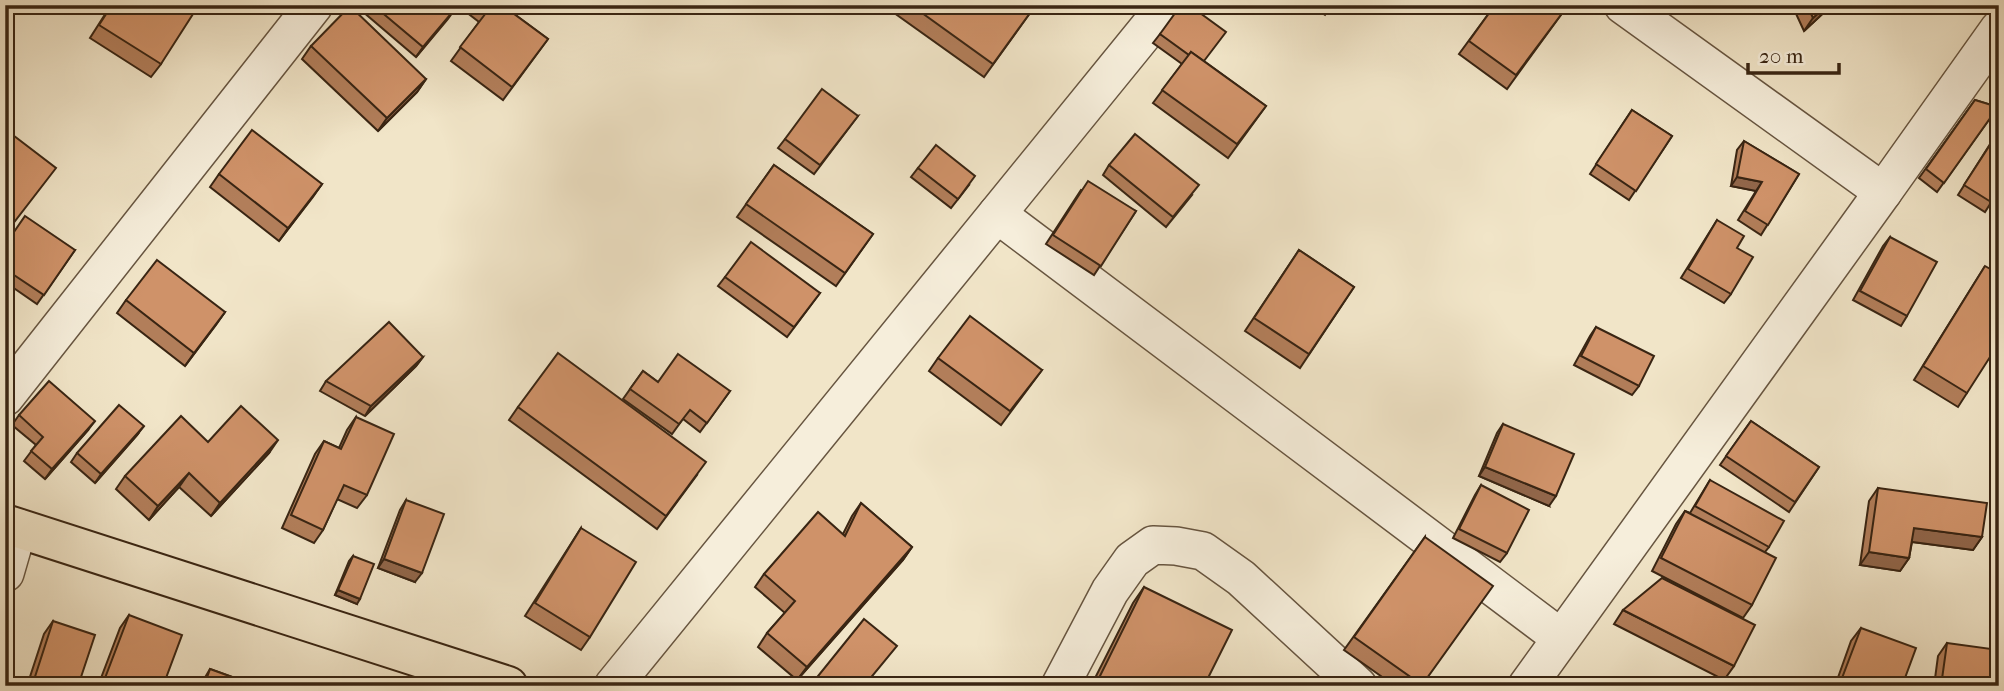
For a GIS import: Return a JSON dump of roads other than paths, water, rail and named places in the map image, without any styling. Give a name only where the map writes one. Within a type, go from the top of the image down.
[{"type":"main road","points":[[12,526],[508,686]]},
{"type":"street","points":[[5,397],[314,5]]},
{"type":"street","points":[[613,686],[1167,5]]},
{"type":"street","points":[[1623,5],[1883,192]]},
{"type":"street","points":[[1527,686],[1999,29]]},
{"type":"street","points":[[997,214],[1561,638]]},
{"type":"street","points":[[5,573],[12,526]]},
{"type":"street","points":[[1060,686],[1110,591],[1132,560],[1153,545],[1203,551],[1241,578],[1358,686]]}]
